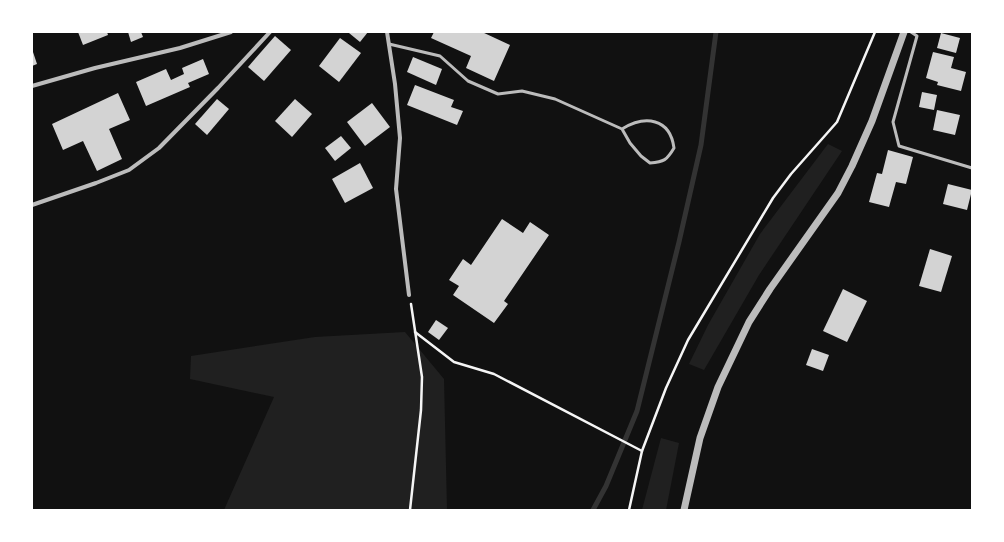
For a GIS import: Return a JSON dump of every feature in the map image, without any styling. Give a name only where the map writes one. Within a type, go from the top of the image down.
[{"type":"street","points":[[32,86],[95,68],[180,48],[231,32]]},
{"type":"street","points":[[387,32],[395,84],[400,138],[396,189],[409,295]]},
{"type":"street","points":[[684,510],[700,438],[718,387],[750,322],[770,289],[838,193],[872,121],[904,32]]},
{"type":"street","points":[[32,205],[96,183],[135,166],[159,148],[218,88],[267,33]]},
{"type":"lane","points":[[911,32],[917,36],[893,122],[899,146],[972,168]]},
{"type":"lane","points":[[389,44],[440,56],[468,81],[498,94],[522,91],[555,98],[622,129],[630,143],[641,156],[650,163],[660,162],[668,158],[674,148],[673,138],[664,126],[657,122],[643,120],[622,129]]},
{"type":"path","points":[[629,510],[642,451],[666,388],[688,340],[773,198],[791,174],[837,122],[875,32]]},
{"type":"path","points":[[409,295],[422,376],[422,403],[410,510]]},
{"type":"path","points":[[415,332],[454,362],[494,374],[642,451]]},
{"type":"shaded area","points":[[828,144],[842,151],[759,275],[704,370],[689,364],[708,325],[760,234]]},
{"type":"shaded area","points":[[405,332],[444,379],[447,510],[224,510],[274,397],[190,379],[191,356],[315,337]]},
{"type":"shaded area","points":[[661,438],[679,443],[666,510],[642,510]]},
{"type":"building","points":[[78,32],[107,32],[108,35],[83,45]]},
{"type":"building","points":[[128,32],[141,32],[143,37],[131,42]]},
{"type":"building","points":[[368,32],[360,42],[349,33]]},
{"type":"building","points":[[434,32],[482,32],[510,45],[494,81],[466,68],[471,56],[431,38]]},
{"type":"building","points":[[941,33],[960,38],[956,53],[937,48]]},
{"type":"building","points":[[275,36],[291,50],[264,81],[248,67]]},
{"type":"building","points":[[340,38],[361,53],[339,82],[319,66]]},
{"type":"building","points":[[32,49],[37,64],[32,66]]},
{"type":"building","points":[[933,52],[954,57],[951,68],[966,72],[961,91],[937,85],[938,82],[926,78]]},
{"type":"building","points":[[413,57],[442,69],[436,85],[407,72]]},
{"type":"building","points":[[203,59],[209,74],[188,83],[190,87],[146,106],[136,82],[166,69],[171,80],[184,74],[182,68]]},
{"type":"building","points":[[415,85],[454,100],[451,107],[463,111],[457,125],[407,105]]},
{"type":"building","points":[[922,92],[937,95],[934,110],[919,107]]},
{"type":"building","points":[[118,93],[130,120],[109,129],[122,159],[97,171],[83,141],[63,150],[52,124]]},
{"type":"building","points":[[217,99],[229,109],[207,135],[195,124]]},
{"type":"building","points":[[295,99],[312,114],[292,137],[275,121]]},
{"type":"building","points":[[372,103],[390,127],[365,146],[347,122]]},
{"type":"building","points":[[937,110],[960,115],[955,135],[933,130]]},
{"type":"building","points":[[341,136],[351,148],[335,161],[325,148]]},
{"type":"building","points":[[888,150],[913,157],[906,184],[896,182],[889,207],[869,202],[877,173],[882,174]]},
{"type":"building","points":[[360,163],[373,188],[345,203],[332,179]]},
{"type":"building","points":[[948,184],[972,190],[967,210],[943,204]]},
{"type":"building","points":[[502,219],[523,233],[530,222],[549,235],[504,301],[508,304],[494,323],[453,295],[459,286],[449,280],[463,259],[471,265]]},
{"type":"building","points":[[930,249],[952,256],[941,292],[919,286]]},
{"type":"building","points":[[843,289],[867,301],[847,342],[823,331]]},
{"type":"building","points":[[436,320],[448,328],[439,340],[428,332]]},
{"type":"building","points":[[812,349],[829,355],[823,371],[806,365]]},
{"type":"waterway","points":[[593,510],[606,486],[637,411],[679,242],[701,145],[716,32]]}]
